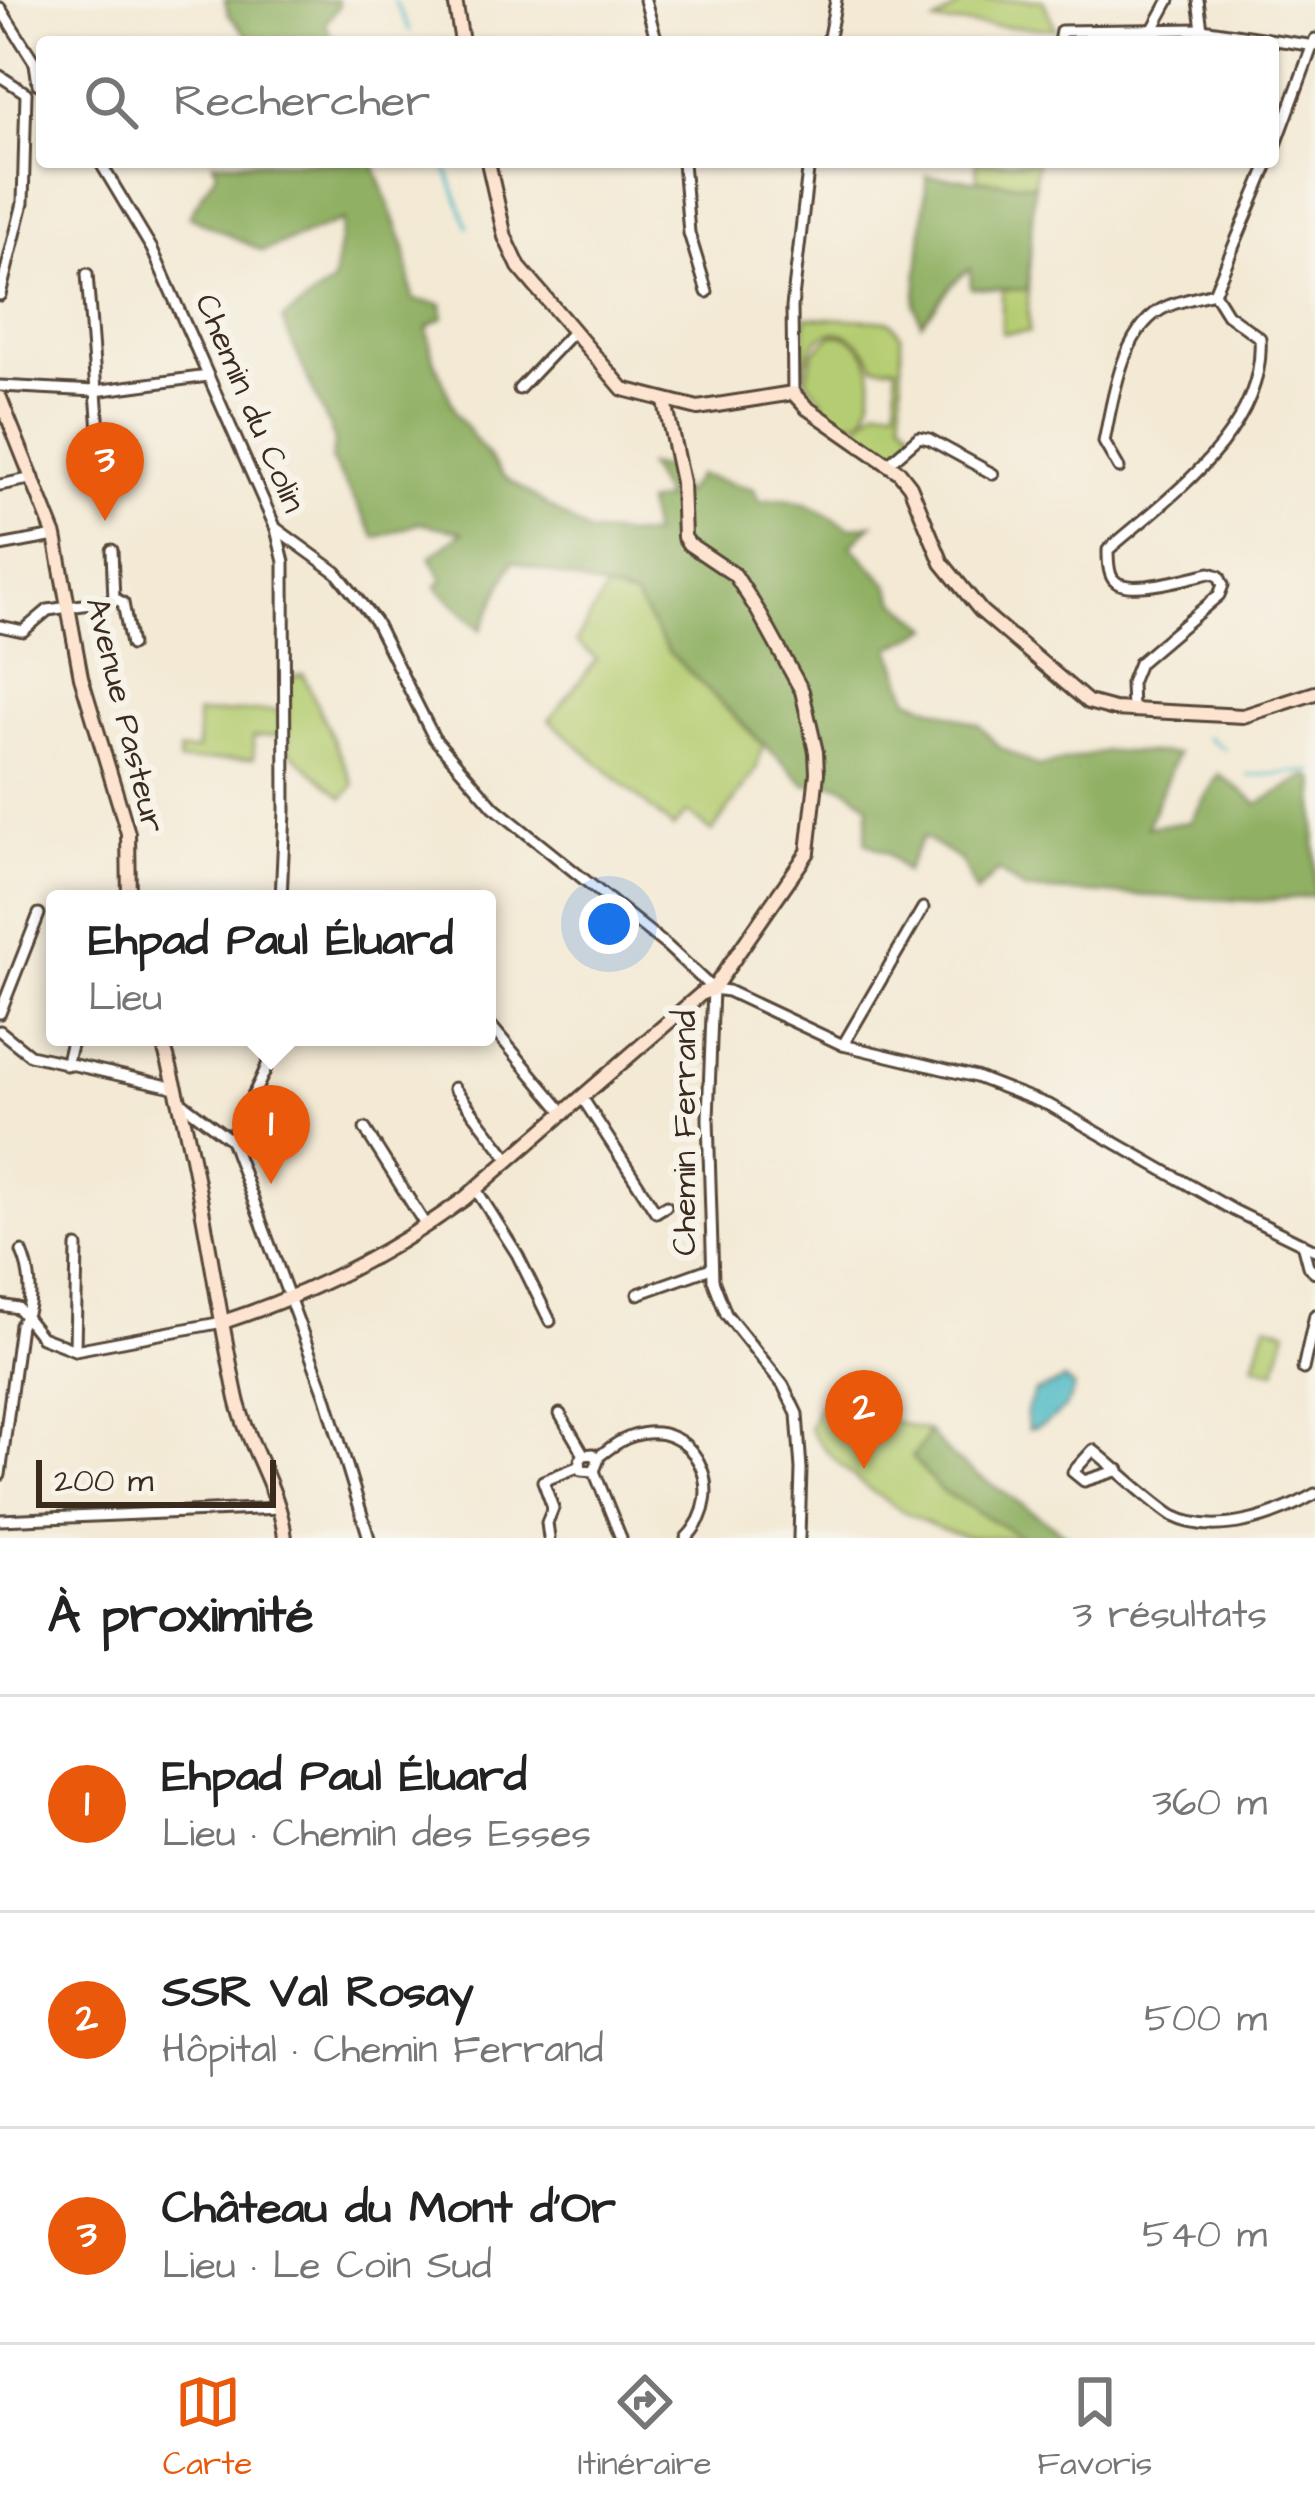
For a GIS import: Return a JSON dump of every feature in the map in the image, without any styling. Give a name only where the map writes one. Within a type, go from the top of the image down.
[{"type":"street","points":[[455,0],[461,36]]},
{"type":"street","points":[[645,0],[655,36]]},
{"type":"street","points":[[829,36],[836,0]]},
{"type":"street","points":[[1154,29],[1169,0]]},
{"type":"street","points":[[1198,0],[1202,29]]},
{"type":"street","points":[[0,8],[36,68]]},
{"type":"street","points":[[1072,36],[1154,29],[1258,36]]},
{"type":"street","points":[[1279,39],[1314,43],[1279,137]]},
{"type":"street","points":[[0,76],[26,92]]},
{"type":"street","points":[[26,92],[36,88]]},
{"type":"street","points":[[0,295],[23,202],[26,92]]},
{"type":"street","name":"Chemin du Colin","points":[[104,168],[152,249],[276,529],[284,562],[285,811],[281,890]]},
{"type":"street","points":[[489,168],[505,237],[519,267],[623,389],[698,408],[793,393]]},
{"type":"street","points":[[684,168],[689,233],[707,292]]},
{"type":"street","points":[[807,168],[792,307],[793,393],[807,408],[889,463],[910,486],[942,563],[981,611],[1088,702],[1132,710],[1243,716],[1315,693]]},
{"type":"street","points":[[1214,293],[1266,168]]},
{"type":"street","points":[[87,274],[103,483]]},
{"type":"street","points":[[1119,468],[1104,442],[1115,392],[1140,325],[1165,307],[1214,293]]},
{"type":"street","points":[[1132,710],[1132,683],[1139,663],[1220,595],[1223,584],[1210,573],[1143,587],[1121,586],[1111,578],[1108,562],[1108,550],[1225,442],[1252,390],[1261,356],[1260,338],[1226,314],[1214,293]]},
{"type":"street","points":[[523,383],[572,333]]},
{"type":"street","points":[[0,386],[95,392],[208,376]]},
{"type":"street","name":"Avenue Pasteur","points":[[0,398],[56,536],[82,677],[128,833],[129,890]]},
{"type":"street","points":[[665,402],[682,482],[684,536],[735,575],[802,691],[816,752],[810,842],[802,863],[712,989]]},
{"type":"street","points":[[889,463],[919,437],[993,474]]},
{"type":"street","points":[[0,485],[34,478]]},
{"type":"street","points":[[276,529],[336,572],[375,621],[434,738],[494,807],[667,946],[712,989]]},
{"type":"street","points":[[0,546],[56,536]]},
{"type":"street","points":[[112,550],[114,599]]},
{"type":"street","points":[[0,626],[23,631],[48,610],[114,599],[123,604],[131,645]]},
{"type":"street","points":[[843,1045],[923,908]]},
{"type":"street","points":[[0,1012],[38,914]]},
{"type":"street","points":[[0,1305],[18,1308],[41,1337],[75,1350],[223,1322],[290,1300],[427,1226],[712,989],[728,991],[843,1045],[976,1076],[1051,1106],[1233,1210],[1315,1250]]},
{"type":"street","name":"Chemin Ferrand","points":[[712,989],[711,1268],[726,1314],[783,1385],[796,1414],[801,1469],[799,1538]]},
{"type":"street","points":[[0,1031],[30,1054],[179,1095],[231,1140],[334,1422],[369,1538]]},
{"type":"street","points":[[496,1032],[566,1114]]},
{"type":"street","points":[[66,1065],[71,1046]]},
{"type":"street","points":[[164,1046],[179,1095],[248,1438],[279,1508],[285,1538]]},
{"type":"street","points":[[231,1140],[273,1046]]},
{"type":"street","points":[[454,1088],[509,1160]]},
{"type":"street","points":[[583,1099],[656,1212],[666,1206]]},
{"type":"street","points":[[365,1129],[427,1226]]},
{"type":"street","points":[[475,1189],[517,1254],[550,1321]]},
{"type":"street","points":[[1302,1244],[1308,1266],[1315,1272]]},
{"type":"street","points":[[75,1350],[77,1247]]},
{"type":"street","points":[[0,1475],[20,1325],[27,1317],[28,1273],[22,1252]]},
{"type":"street","points":[[638,1294],[711,1268]]},
{"type":"street","points":[[1303,1370],[1315,1315]]},
{"type":"street","points":[[560,1414],[587,1473],[594,1472]]},
{"type":"street","points":[[549,1538],[547,1523],[553,1508],[543,1481],[597,1458],[633,1435],[662,1436],[685,1445],[704,1471],[709,1492],[703,1516],[686,1538]]},
{"type":"street","points":[[1119,1470],[1084,1481],[1073,1472],[1093,1450],[1119,1470],[1175,1517],[1203,1528],[1276,1516],[1315,1494]]},
{"type":"street","points":[[597,1458],[594,1472],[620,1538]]},
{"type":"street","points":[[0,1520],[279,1508]]},
{"type":"green space","points":[[225,0],[337,0],[339,6],[326,22],[330,36],[248,36],[228,14]]},
{"type":"green space","points":[[967,0],[1043,0],[1056,29],[935,23]]},
{"type":"green space","points":[[1141,33],[1211,36],[1064,36]]},
{"type":"green space","points":[[375,168],[405,248],[413,300],[442,304],[443,318],[427,327],[432,354],[456,414],[503,476],[589,533],[652,536],[646,503],[666,499],[647,466],[669,468],[684,494],[698,475],[754,489],[759,502],[785,499],[807,505],[850,528],[872,524],[851,545],[889,585],[896,601],[930,628],[891,648],[909,699],[979,725],[998,746],[1039,767],[1105,751],[1177,754],[1147,827],[1190,822],[1219,774],[1258,804],[1307,776],[1315,779],[1315,896],[1259,901],[1024,890],[998,871],[976,893],[961,861],[923,837],[905,872],[889,854],[865,842],[869,805],[840,786],[806,785],[669,652],[635,598],[513,561],[481,630],[436,587],[443,580],[430,557],[463,532],[419,523],[376,538],[331,460],[335,440],[282,320],[333,283],[343,220],[263,251],[189,216],[217,171]]},
{"type":"green space","points":[[976,168],[1036,168],[1034,185],[977,179]]},
{"type":"green space","points":[[927,176],[1034,185],[1028,290],[971,288],[970,269],[921,323],[915,305]]},
{"type":"green space","points":[[1002,288],[1028,290],[1029,332],[1002,333]]},
{"type":"green space","points":[[806,317],[890,321],[901,335],[902,418],[917,435],[891,457],[852,432],[877,407],[897,407],[896,366],[875,366],[854,339],[835,332],[817,341],[801,383]]},
{"type":"green space","points":[[832,335],[858,344],[870,367],[868,409],[862,420],[851,421],[846,428],[818,409],[823,400],[806,379],[813,353]]},
{"type":"green space","points":[[606,590],[635,598],[669,652],[763,745],[756,770],[712,832],[688,812],[673,828],[549,720],[597,659],[576,642]]},
{"type":"green space","points":[[303,674],[354,785],[343,798],[288,750],[287,678]]},
{"type":"green space","points":[[279,710],[280,735],[253,737],[254,758],[179,762],[179,751],[198,750],[197,714]]},
{"type":"green space","points":[[1266,1324],[1287,1330],[1275,1371],[1254,1365]]},
{"type":"green space","points":[[834,1393],[871,1415],[928,1431],[912,1457],[939,1489],[1022,1538],[965,1536],[943,1529],[899,1509],[858,1480],[809,1428],[819,1404]]},
{"type":"green space","points":[[928,1431],[953,1458],[1071,1538],[1023,1538],[939,1489],[912,1457]]},
{"type":"water","points":[[1064,1380],[1074,1387],[1063,1409],[1028,1429],[1026,1413],[1034,1393]]},
{"type":"waterway","points":[[394,0],[410,31]]},
{"type":"waterway","points":[[446,168],[468,227]]},
{"type":"waterway","points":[[1207,737],[1225,749]]},
{"type":"waterway","points":[[1248,776],[1315,771]]},
{"type":"place","name":"Château du Mont d'Or","points":[[105,521]]},
{"type":"place","name":"Ehpad Paul Éluard","points":[[271,1184]]},
{"type":"place","name":"SSR Val Rosay","points":[[864,1469]]}]
